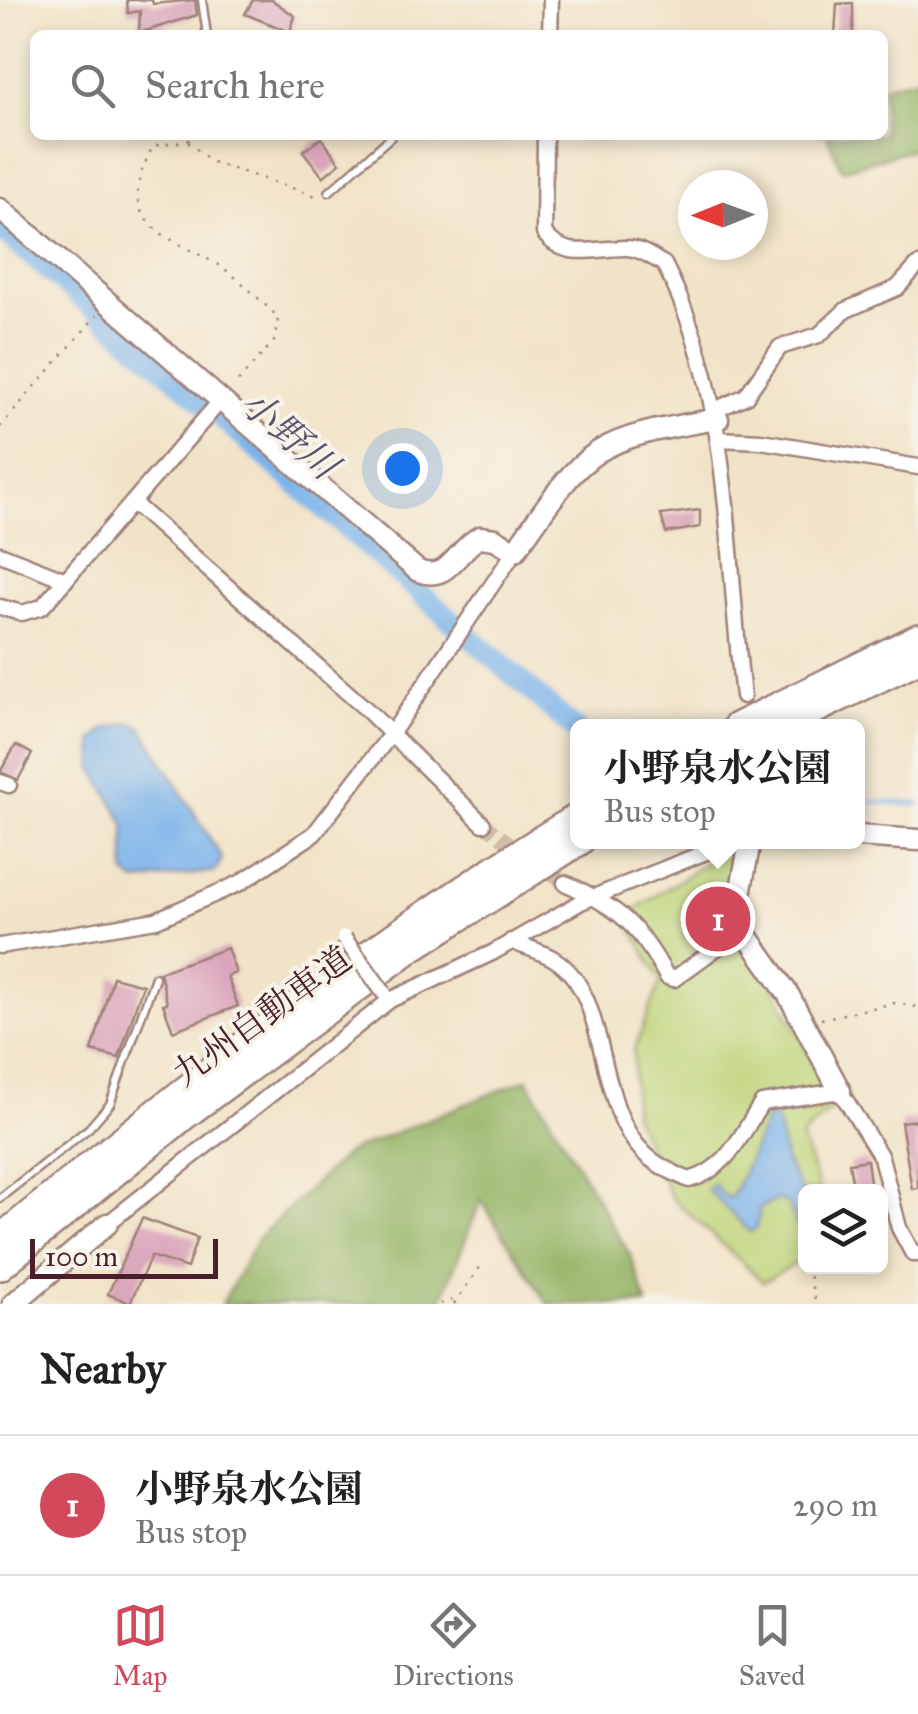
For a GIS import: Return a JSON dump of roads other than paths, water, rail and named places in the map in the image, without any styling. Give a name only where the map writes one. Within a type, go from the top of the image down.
[{"type":"highway","points":[[750,719],[918,638]]},
{"type":"highway","points":[[798,719],[918,660]]},
{"type":"highway","name":"九州自動車道","points":[[0,1238],[104,1152],[357,960],[570,821]]},
{"type":"highway","name":"九州自動車道","points":[[0,1268],[184,1117],[411,950],[570,848]]},
{"type":"street","points":[[550,30],[551,0]]},
{"type":"street","points":[[545,140],[544,233],[552,244],[570,252],[632,248],[664,264],[703,360],[717,423],[743,696]]},
{"type":"street","points":[[0,209],[418,570],[439,574],[480,536],[515,551]]},
{"type":"street","points":[[717,423],[746,396],[780,346],[819,335],[846,310],[897,288],[918,265]]},
{"type":"street","points":[[0,607],[32,613],[66,580],[219,402]]},
{"type":"street","points":[[0,946],[156,920],[240,883],[314,834],[392,734],[571,470],[600,446],[641,432],[717,423],[761,441],[918,467]]},
{"type":"street","points":[[133,503],[392,734],[483,824]]},
{"type":"street","points":[[0,554],[66,580]]},
{"type":"street","points":[[865,836],[918,840]]},
{"type":"street","points":[[17,1302],[106,1224],[388,997],[595,896],[713,849]]},
{"type":"street","points":[[749,849],[743,925],[805,1023],[840,1091],[881,1157],[899,1228],[913,1254],[918,1254]]},
{"type":"street","points":[[565,884],[609,903],[641,933],[666,977],[674,979],[743,925]]},
{"type":"street","points":[[344,938],[388,997]]},
{"type":"street","points":[[511,940],[555,960],[575,979],[623,1126],[644,1154],[689,1180],[718,1169],[762,1103],[840,1091]]},
{"type":"lane","points":[[202,0],[207,30]]},
{"type":"lane","points":[[330,192],[387,140]]},
{"type":"lane","points":[[708,923],[743,925]]},
{"type":"lane","points":[[0,1198],[89,1128],[110,1104],[155,976]]},
{"type":"water","points":[[130,723],[141,726],[222,858],[216,871],[136,882],[125,873],[125,824],[94,770],[93,741],[106,729]]},
{"type":"water","points":[[767,1116],[776,1118],[786,1163],[798,1184],[798,1228],[788,1205],[779,1199],[760,1208],[756,1229],[750,1232],[707,1189],[715,1184],[720,1193],[730,1198]]},
{"type":"waterway","name":"小野川","points":[[0,229],[196,395],[570,725]]},
{"type":"waterway","points":[[865,801],[918,804]]},
{"type":"tunnel","points":[[483,824],[565,883]]},
{"type":"place","name":"小野泉水公園","points":[[718,919]]}]
